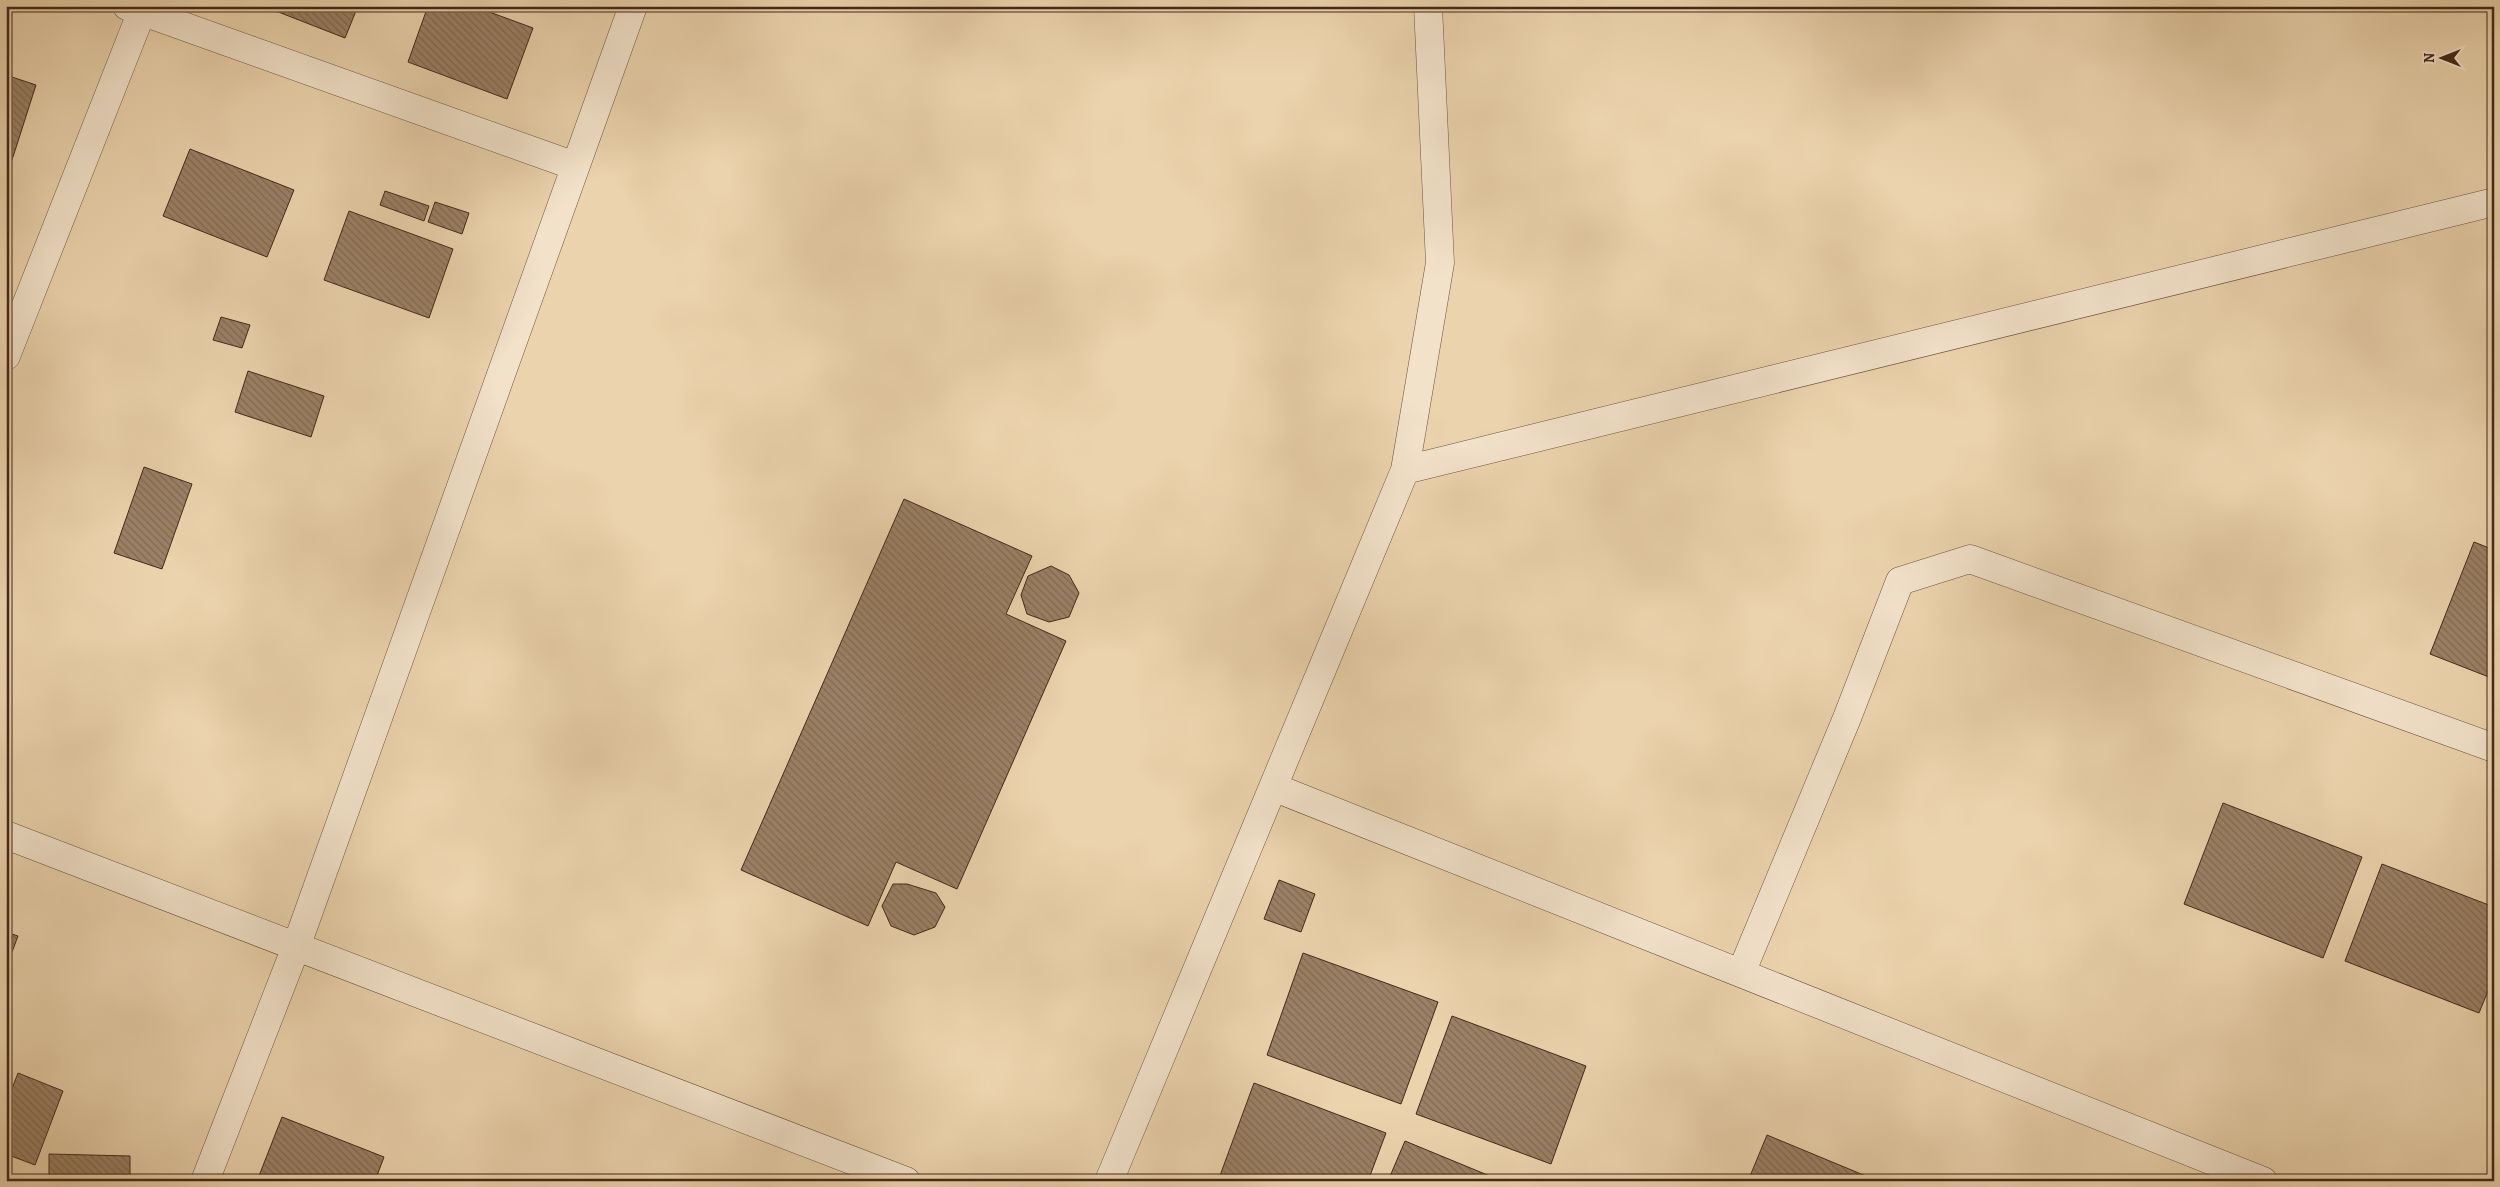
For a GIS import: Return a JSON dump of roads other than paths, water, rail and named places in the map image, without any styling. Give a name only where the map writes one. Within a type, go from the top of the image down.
[{"type":"street","points":[[205,1181],[296,947],[633,6]]},
{"type":"street","points":[[1109,1181],[1405,470],[1440,263],[1428,6]]},
{"type":"street","points":[[6,356],[137,8],[576,166]]},
{"type":"street","points":[[1405,470],[2494,202]]},
{"type":"street","points":[[1741,973],[1847,718],[1900,581],[1970,558],[2494,748]]},
{"type":"street","points":[[1273,787],[2263,1181]]},
{"type":"street","points":[[6,835],[906,1181]]}]
